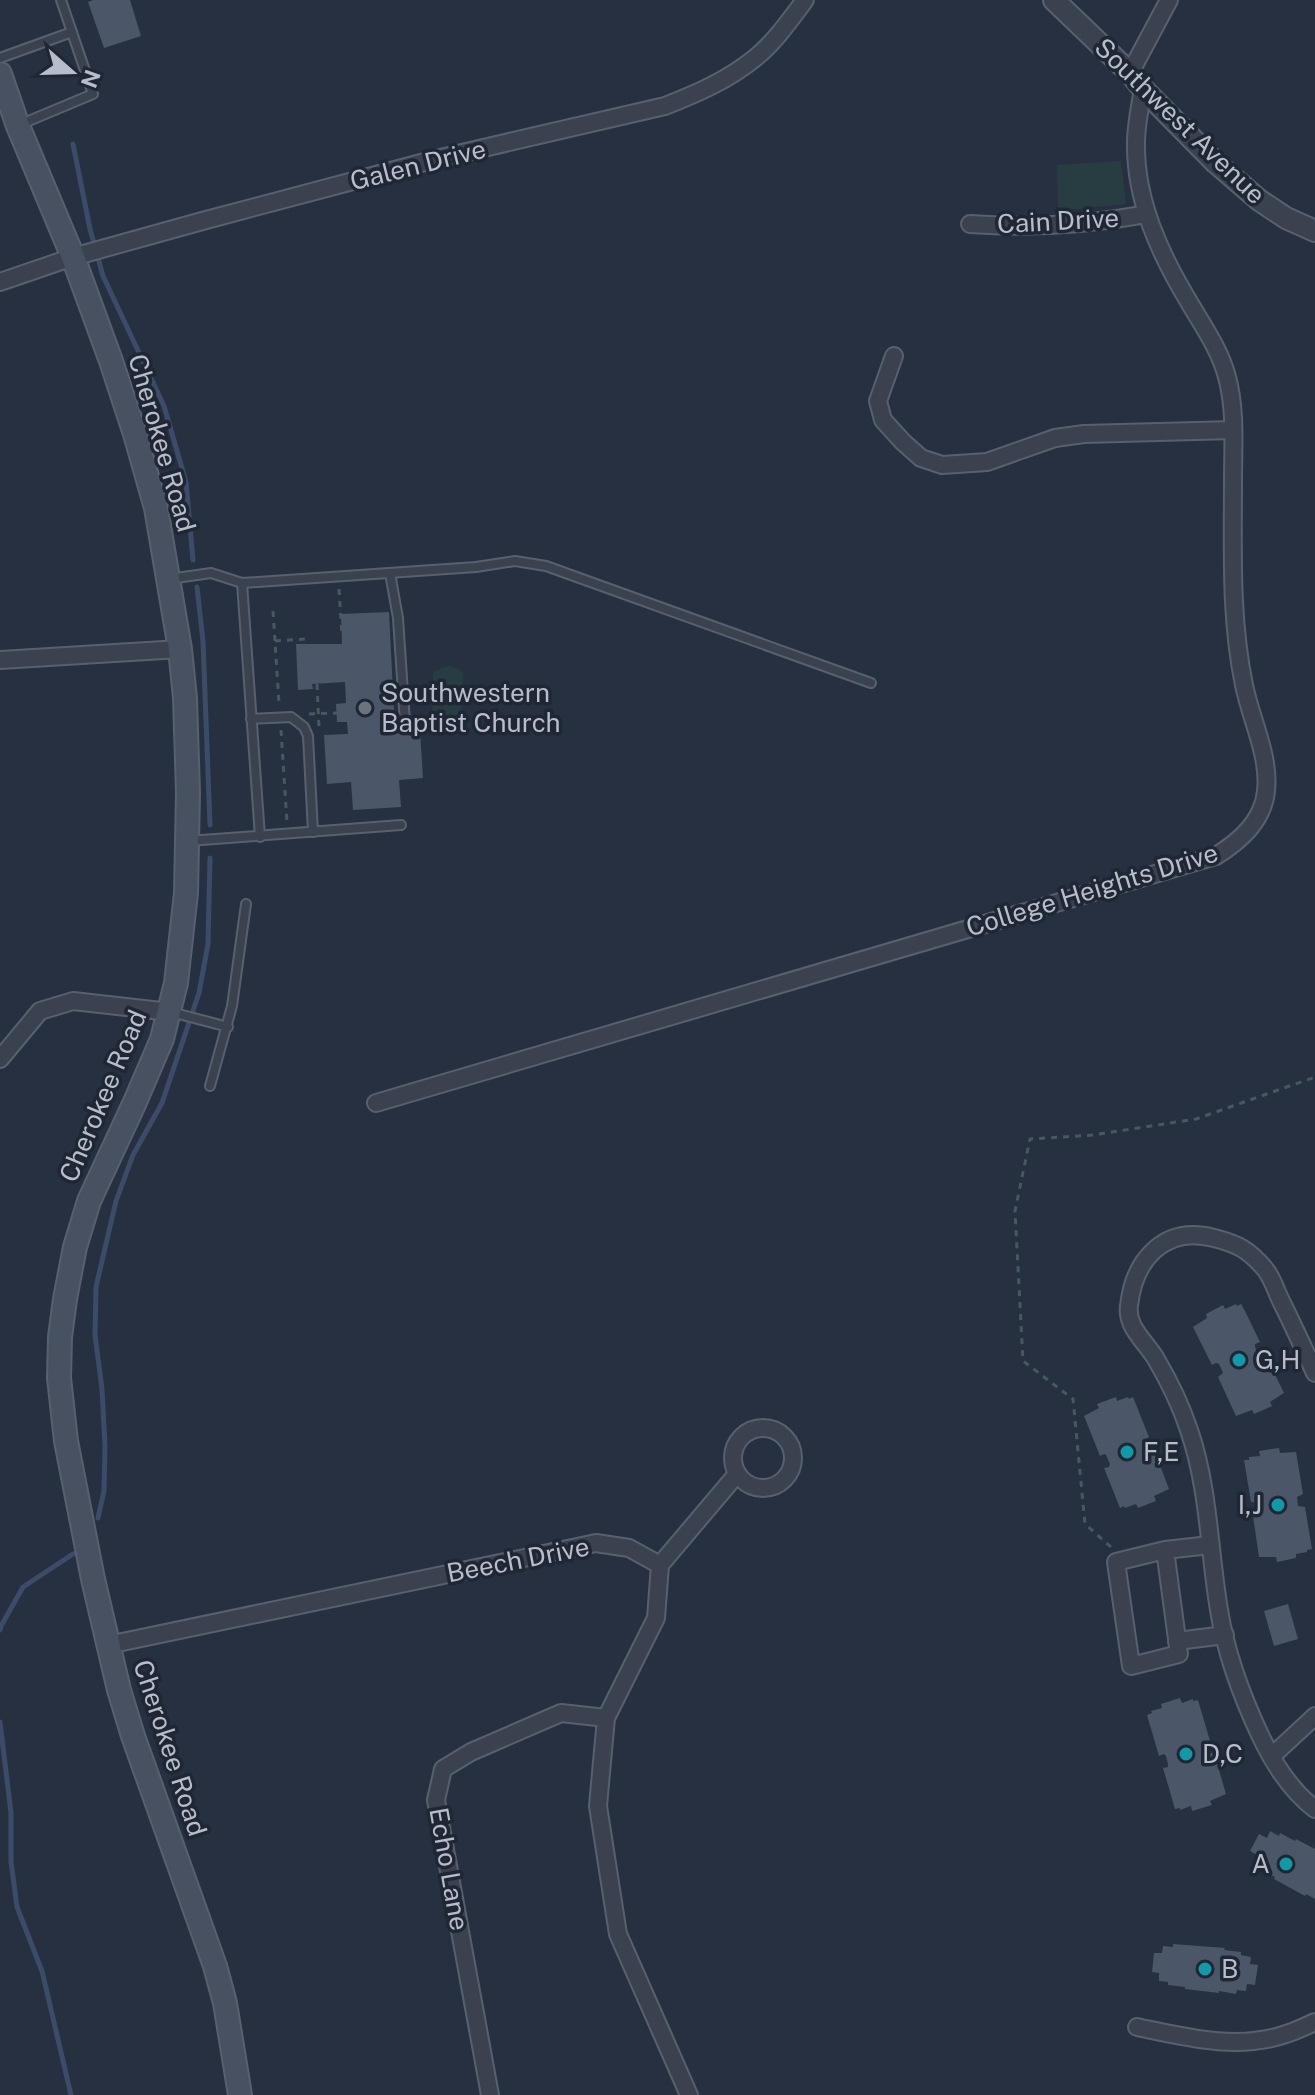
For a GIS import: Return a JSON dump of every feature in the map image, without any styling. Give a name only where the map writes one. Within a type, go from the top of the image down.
[{"type":"main road","name":"Cherokee Road","points":[[0,74],[18,126],[73,257],[135,434],[156,508],[180,649],[186,730],[188,841],[184,923],[170,1012],[150,1068],[89,1201],[75,1247],[60,1337],[59,1378],[66,1441],[108,1645],[133,1736],[209,1945],[225,2003],[240,2095]]},
{"type":"street","name":"Galen Drive","points":[[0,282],[73,257],[436,159],[665,106],[721,82],[758,56],[805,0]]},
{"type":"street","name":"Southwest Avenue","points":[[1054,0],[1216,163],[1259,200],[1286,218],[1315,231]]},
{"type":"street","points":[[1137,81],[1169,0]]},
{"type":"street","name":"College Heights Drive","points":[[376,1103],[1216,856],[1237,842],[1252,825],[1263,805],[1266,768],[1239,653],[1234,594],[1233,430],[1227,378],[1219,355],[1159,247],[1147,214],[1136,144],[1137,81]]},
{"type":"street","name":"Cain Drive","points":[[970,224],[1084,224],[1147,214]]},
{"type":"street","points":[[894,356],[878,401],[883,420],[921,458],[942,465],[987,462],[1055,438],[1084,434],[1233,430]]},
{"type":"street","points":[[0,660],[180,649]]},
{"type":"street","points":[[0,1059],[40,1011],[73,1001],[170,1012]]},
{"type":"street","points":[[1315,1373],[1267,1271],[1242,1247],[1201,1234],[1176,1236],[1148,1255],[1137,1275],[1128,1309],[1131,1323],[1155,1358],[1189,1431],[1204,1497],[1219,1612],[1231,1661],[1242,1694],[1272,1756],[1295,1792],[1315,1809]]},
{"type":"street","points":[[689,2095],[618,1934],[598,1806],[606,1718],[656,1618],[660,1565],[737,1474]]},
{"type":"street","name":"Beech Drive","points":[[108,1645],[596,1543],[629,1548],[660,1565]]},
{"type":"street","points":[[1165,1550],[1179,1654],[1131,1666],[1114,1555],[1210,1545]]},
{"type":"street","points":[[1177,1641],[1225,1635]]},
{"type":"street","name":"Echo Lane","points":[[490,2095],[436,1800],[443,1769],[471,1752],[561,1713],[606,1718]]},
{"type":"street","points":[[1272,1756],[1315,1716]]},
{"type":"street","points":[[1137,2027],[1221,2042],[1261,2041],[1286,2035],[1315,2022]]},
{"type":"lane","points":[[18,126],[93,94],[61,0]]},
{"type":"lane","points":[[0,58],[72,32]]},
{"type":"lane","points":[[168,579],[211,573],[242,583],[476,567],[515,561],[546,566],[871,683]]},
{"type":"lane","points":[[390,573],[399,630],[405,723]]},
{"type":"lane","points":[[242,583],[260,837]]},
{"type":"lane","points":[[251,719],[291,717],[304,727],[308,736],[313,832]]},
{"type":"lane","points":[[188,841],[401,825]]},
{"type":"lane","points":[[210,1086],[228,1027],[246,904]]},
{"type":"lane","points":[[170,1012],[228,1027]]},
{"type":"path","points":[[338,577],[342,636]]},
{"type":"path","points":[[273,611],[279,706],[289,705]]},
{"type":"path","points":[[275,641],[305,639],[305,644]]},
{"type":"path","points":[[317,684],[320,729]]},
{"type":"path","points":[[304,710],[310,715],[337,713]]},
{"type":"path","points":[[280,717],[288,834]]},
{"type":"path","points":[[1114,1555],[1085,1524],[1073,1399],[1023,1361],[1015,1211],[1030,1139],[1093,1135],[1196,1119],[1315,1077]]},
{"type":"green space","points":[[1121,161],[1126,204],[1058,211],[1057,165]]},
{"type":"green space","points":[[450,665],[463,674],[461,714],[456,723],[449,726],[434,720],[432,715],[433,672]]},
{"type":"building","points":[[130,0],[141,36],[104,48],[88,2]]},
{"type":"building","name":"Southwestern Baptist Church","points":[[389,612],[395,731],[420,730],[423,778],[399,780],[401,807],[353,810],[351,782],[327,784],[324,735],[348,734],[347,722],[337,722],[336,704],[346,703],[345,682],[312,684],[313,689],[298,690],[296,644],[342,644],[341,614]]},
{"type":"building","name":"G,H","points":[[1241,1304],[1260,1342],[1255,1344],[1258,1355],[1265,1354],[1284,1393],[1270,1402],[1272,1406],[1254,1414],[1252,1410],[1236,1416],[1218,1377],[1223,1373],[1219,1364],[1212,1365],[1193,1327],[1207,1318],[1206,1314],[1223,1305],[1225,1309]]},
{"type":"building","name":"F,E","points":[[1116,1397],[1117,1401],[1133,1397],[1149,1437],[1143,1441],[1147,1450],[1154,1449],[1169,1489],[1154,1496],[1156,1501],[1138,1508],[1136,1504],[1120,1508],[1104,1468],[1110,1464],[1106,1455],[1100,1456],[1084,1416],[1099,1408],[1097,1404]]},
{"type":"building","name":"I,J","points":[[1279,1448],[1280,1453],[1296,1452],[1303,1494],[1297,1497],[1298,1506],[1305,1507],[1312,1549],[1296,1554],[1296,1558],[1277,1562],[1276,1557],[1259,1557],[1253,1516],[1258,1515],[1258,1503],[1251,1502],[1244,1460],[1260,1456],[1259,1451]]},
{"type":"building","points":[[1288,1604],[1298,1639],[1274,1646],[1264,1611]]},
{"type":"building","name":"D,C","points":[[1180,1698],[1182,1703],[1198,1700],[1210,1741],[1204,1744],[1207,1753],[1214,1753],[1226,1794],[1210,1801],[1212,1805],[1192,1811],[1191,1806],[1175,1809],[1163,1768],[1168,1767],[1166,1756],[1159,1756],[1147,1715],[1162,1708],[1161,1704]]},
{"type":"building","name":"A","points":[[1270,1831],[1315,1849],[1315,1899],[1274,1879],[1261,1869],[1262,1866],[1253,1862],[1257,1855],[1250,1851],[1259,1834],[1267,1838]]},
{"type":"building","name":"B","points":[[1173,1944],[1225,1948],[1251,1957],[1250,1964],[1258,1965],[1255,1985],[1247,1984],[1246,1991],[1237,1990],[1236,1994],[1185,1989],[1159,1981],[1159,1973],[1152,1972],[1154,1953],[1162,1953],[1163,1946],[1173,1947]]},
{"type":"waterway","points":[[73,144],[103,276],[164,406],[186,482],[193,560]]},
{"type":"waterway","points":[[197,587],[203,641],[210,825]]},
{"type":"waterway","points":[[98,1518],[104,1491],[105,1446],[95,1335],[96,1287],[116,1201],[133,1155],[162,1103],[199,993],[208,944],[210,858]]},
{"type":"waterway","points":[[0,1630],[23,1587],[73,1554]]},
{"type":"waterway","points":[[0,1722],[11,1813],[11,1862],[17,1907],[42,1971],[71,2095]]},
{"type":"place","name":"Southwestern Baptist Church","points":[[365,708]]},
{"type":"place","name":"G,H","points":[[1239,1360]]},
{"type":"place","name":"F,E","points":[[1127,1452]]},
{"type":"place","name":"I,J","points":[[1278,1505]]},
{"type":"place","name":"D,C","points":[[1186,1754]]},
{"type":"place","name":"A","points":[[1286,1864]]},
{"type":"place","name":"B","points":[[1205,1969]]}]
